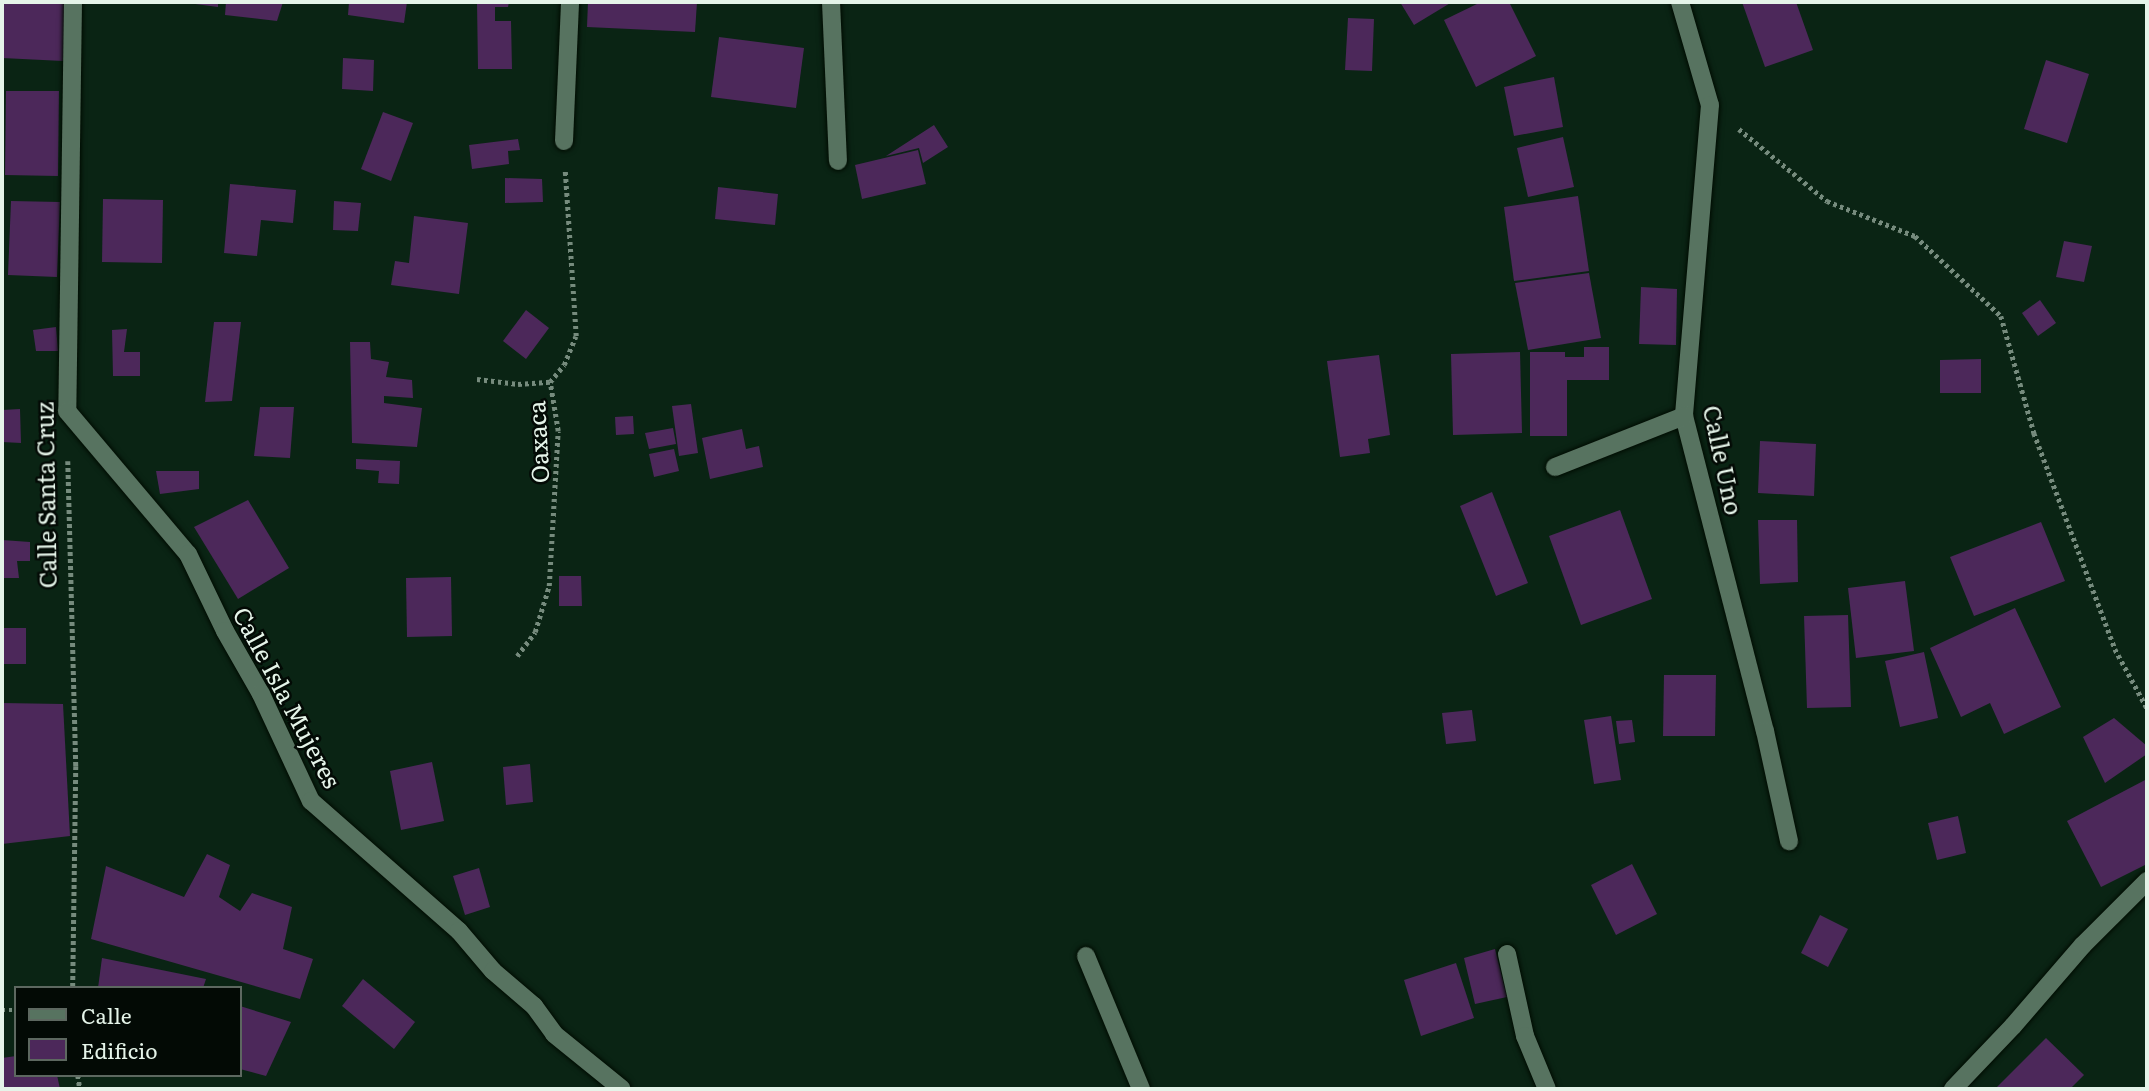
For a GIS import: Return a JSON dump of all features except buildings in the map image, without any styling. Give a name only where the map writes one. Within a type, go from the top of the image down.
[{"type":"street","name":"Calle Santa Cruz","points":[[66,411],[73,2]]},
{"type":"street","points":[[564,141],[570,2]]},
{"type":"street","points":[[831,2],[838,161]]},
{"type":"street","name":"Calle Uno","points":[[1680,2],[1710,105],[1684,416],[1765,731],[1789,841]]},
{"type":"street","name":"Calle Isla Mujeres","points":[[66,411],[188,554],[225,631],[261,694],[311,801],[459,931],[493,971],[534,1006],[554,1034],[622,1089]]},
{"type":"street","points":[[1555,467],[1684,416]]},
{"type":"street","points":[[1953,1089],[2013,1026],[2083,944],[2147,881]]},
{"type":"street","points":[[1507,954],[1525,1036],[1547,1089]]},
{"type":"street","points":[[1086,956],[1141,1089]]},
{"type":"path","points":[[1710,105],[1827,201],[1914,236],[2001,316],[2038,446],[2115,649],[2147,708]]},
{"type":"path","name":"Oaxaca","points":[[517,656],[535,632],[550,586],[558,430],[550,382],[564,365],[576,337],[564,141]]},
{"type":"path","points":[[477,379],[519,384],[550,382]]},
{"type":"path","name":"Calle Santa Cruz","points":[[66,411],[76,777],[73,986]]}]
